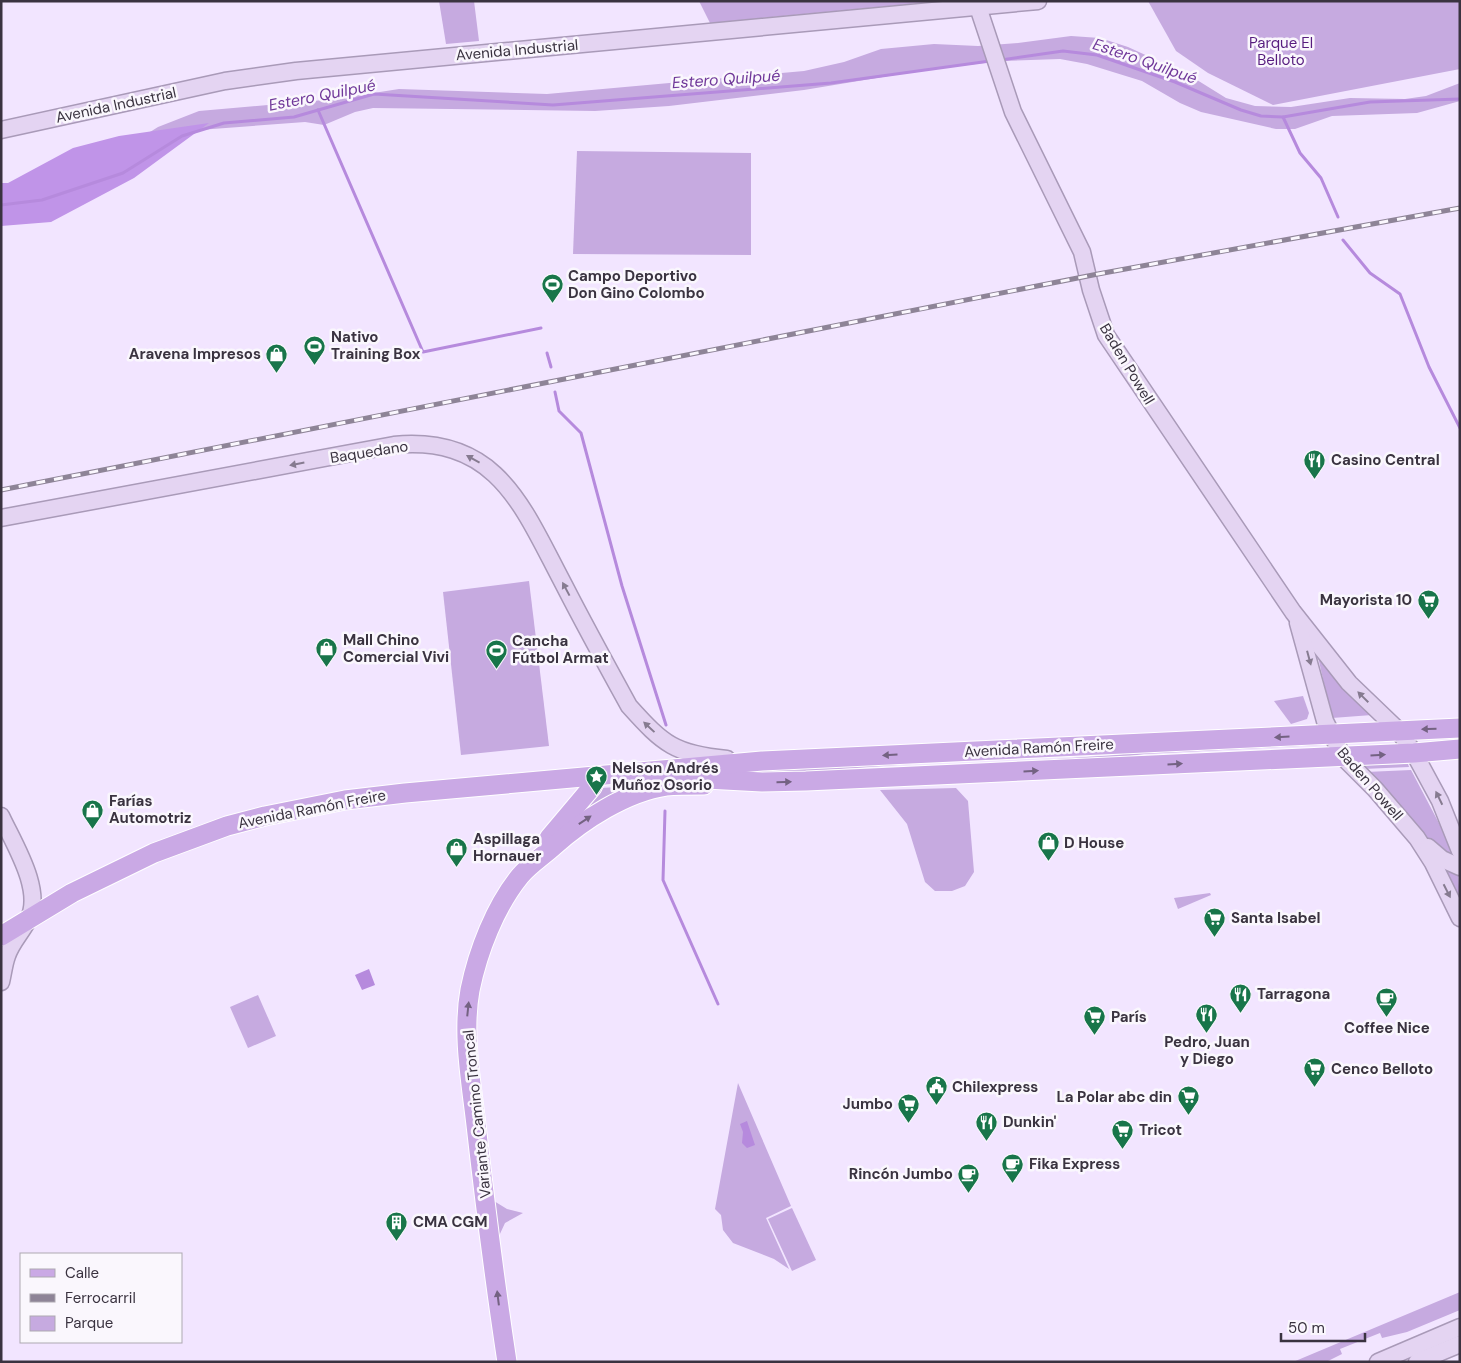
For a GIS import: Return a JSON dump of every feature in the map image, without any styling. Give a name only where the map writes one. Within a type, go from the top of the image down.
[{"type":"main road","name":"Avenida Ramón Freire","points":[[1,936],[72,893],[154,852],[227,826],[265,816],[345,800],[405,792],[762,762],[1460,728]]},
{"type":"main road","name":"Avenida Ramón Freire","points":[[619,775],[762,782],[1343,757],[1460,749]]},
{"type":"main road","points":[[521,874],[592,787],[597,777]]},
{"type":"main road","name":"Variante Camino Troncal","points":[[506,1362],[470,1070],[467,1018],[470,990],[492,923],[521,874],[573,829],[592,816],[629,798],[665,786],[762,782]]},
{"type":"street","name":"Avenida Industrial","points":[[1,130],[225,81],[296,71],[1038,1]]},
{"type":"street","name":"Baden Powell","points":[[978,7],[1003,87],[1082,252],[1091,290],[1106,335],[1294,612],[1349,683],[1398,730],[1414,753],[1440,801],[1460,851]]},
{"type":"street","name":"Baquedano","points":[[1,518],[394,446],[422,444],[449,449],[488,468],[517,499],[629,706],[648,726],[682,752],[696,756],[762,762]]},
{"type":"street","name":"Baden Powell","points":[[1294,612],[1306,648],[1325,721],[1343,757],[1375,789],[1417,838],[1433,863],[1460,918]]},
{"type":"street","points":[[1,816],[33,892],[34,906],[28,920],[6,956],[1,982]]},
{"type":"street","points":[[1417,838],[1442,859],[1460,867]]},
{"type":"street","points":[[1378,1362],[1460,1327]]},
{"type":"street","points":[[1417,1362],[1460,1344]]},
{"type":"green space","points":[[439,1],[474,1],[479,41],[446,44]]},
{"type":"green space","points":[[699,1],[943,1],[710,23]]},
{"type":"green space","name":"Parque El Belloto","points":[[1148,1],[1460,1],[1460,69],[1273,105],[1208,73],[1176,51]]},
{"type":"green space","points":[[1071,36],[1100,38],[1128,47],[1189,75],[1226,98],[1255,106],[1291,107],[1350,98],[1405,99],[1426,96],[1460,83],[1460,101],[1417,113],[1332,116],[1295,129],[1276,129],[1201,112],[1180,103],[1142,81],[1087,64],[1060,59],[1001,61],[925,70],[804,90],[669,106],[595,111],[373,108],[355,112],[324,125],[305,122],[199,130],[1,191],[118,152],[158,127],[199,111],[335,99],[399,89],[547,94],[804,71],[844,62],[881,49],[934,44],[978,46]]},
{"type":"green space","points":[[577,151],[751,153],[751,255],[573,254]]},
{"type":"green space","name":"Cancha Fútbol Armat","points":[[529,581],[549,746],[461,755],[443,592]]},
{"type":"green space","points":[[1322,655],[1372,715],[1332,718],[1318,657]]},
{"type":"green space","points":[[1303,696],[1309,713],[1307,719],[1291,724],[1274,701]]},
{"type":"green space","points":[[1320,741],[1321,745],[1144,754],[1116,758],[1012,762],[1116,755],[1144,751]]},
{"type":"green space","points":[[955,761],[739,776],[697,773]]},
{"type":"green space","points":[[1408,764],[1409,767],[1363,769],[1363,765]]},
{"type":"green space","points":[[1411,770],[1452,848],[1456,860],[1419,830],[1366,772]]},
{"type":"green space","points":[[635,786],[576,816],[600,788]]},
{"type":"green space","points":[[956,788],[968,801],[974,872],[965,886],[952,891],[935,891],[925,882],[907,824],[880,790]]},
{"type":"green space","points":[[1443,867],[1458,873],[1460,901]]},
{"type":"green space","points":[[1210,893],[1211,895],[1178,909],[1174,898]]},
{"type":"green space","points":[[258,995],[276,1036],[248,1048],[230,1007]]},
{"type":"green space","points":[[738,1083],[791,1206],[766,1218],[789,1269],[774,1259],[733,1243],[723,1230],[721,1215],[715,1209]]},
{"type":"green space","points":[[494,1201],[507,1209],[523,1213],[505,1223],[499,1236]]},
{"type":"green space","points":[[792,1208],[816,1260],[792,1271],[768,1219]]},
{"type":"green space","points":[[1460,1292],[1460,1310],[1407,1332],[1382,1338],[1380,1333],[1340,1349],[1342,1354],[1326,1362],[1293,1362]]},
{"type":"shaded area","points":[[209,123],[134,178],[51,222],[1,226],[1,183],[8,183],[73,148],[119,136]]},
{"type":"shaded area","points":[[369,969],[375,985],[362,990],[355,975]]},
{"type":"shaded area","points":[[747,1121],[755,1145],[747,1148],[742,1143],[743,1132],[740,1124]]},
{"type":"waterway","name":"Estero Quilpué","points":[[1001,60],[1063,51],[1097,55],[1175,82],[1241,110],[1261,116],[1283,117],[1370,102],[1460,99]]},
{"type":"waterway","name":"Estero Quilpué","points":[[1,205],[42,200],[123,173],[182,136],[224,123],[294,117],[374,94],[553,105],[831,83],[990,61]]},
{"type":"waterway","points":[[318,110],[423,352],[541,328]]},
{"type":"waterway","points":[[1283,117],[1300,153],[1321,178],[1338,217]]},
{"type":"waterway","points":[[1343,240],[1370,273],[1400,294],[1429,367],[1460,428]]},
{"type":"waterway","points":[[547,353],[551,367]]},
{"type":"waterway","points":[[555,392],[559,411],[581,433],[622,586],[666,725]]},
{"type":"waterway","points":[[665,811],[663,880],[718,1004]]},
{"type":"railway","points":[[1,490],[1098,274],[1460,208]]},
{"type":"place","name":"Campo Deportivo Don Gino Colombo","points":[[552,304]]},
{"type":"place","name":"Nativo Training Box","points":[[315,365]]},
{"type":"place","name":"Aravena Impresos","points":[[277,373]]},
{"type":"place","name":"Casino Central","points":[[1315,479]]},
{"type":"place","name":"Mayorista 10","points":[[1428,619]]},
{"type":"place","name":"Mall Chino Comercial Vivi","points":[[327,668]]},
{"type":"place","name":"Cancha Fútbol Armat","points":[[496,669]]},
{"type":"place","name":"Nelson Andrés Muñoz Osorio","points":[[596,796]]},
{"type":"place","name":"Farías Automotriz","points":[[93,829]]},
{"type":"place","name":"D House","points":[[1048,862]]},
{"type":"place","name":"Aspillaga Hornauer","points":[[457,867]]},
{"type":"place","name":"Santa Isabel","points":[[1215,937]]},
{"type":"place","name":"Tarragona","points":[[1241,1013]]},
{"type":"place","name":"Coffee Nice","points":[[1387,1018]]},
{"type":"place","name":"Pedro, Juan y Diego","points":[[1207,1033]]},
{"type":"place","name":"París","points":[[1095,1036]]},
{"type":"place","name":"Cenco Belloto","points":[[1315,1088]]},
{"type":"place","name":"Chilexpress","points":[[936,1106]]},
{"type":"place","name":"La Polar abc din","points":[[1188,1116]]},
{"type":"place","name":"Jumbo","points":[[909,1123]]},
{"type":"place","name":"Dunkin'","points":[[987,1141]]},
{"type":"place","name":"Tricot","points":[[1123,1149]]},
{"type":"place","name":"Fika Express","points":[[1013,1183]]},
{"type":"place","name":"Rincón Jumbo","points":[[969,1193]]},
{"type":"place","name":"CMA CGM","points":[[397,1241]]}]
